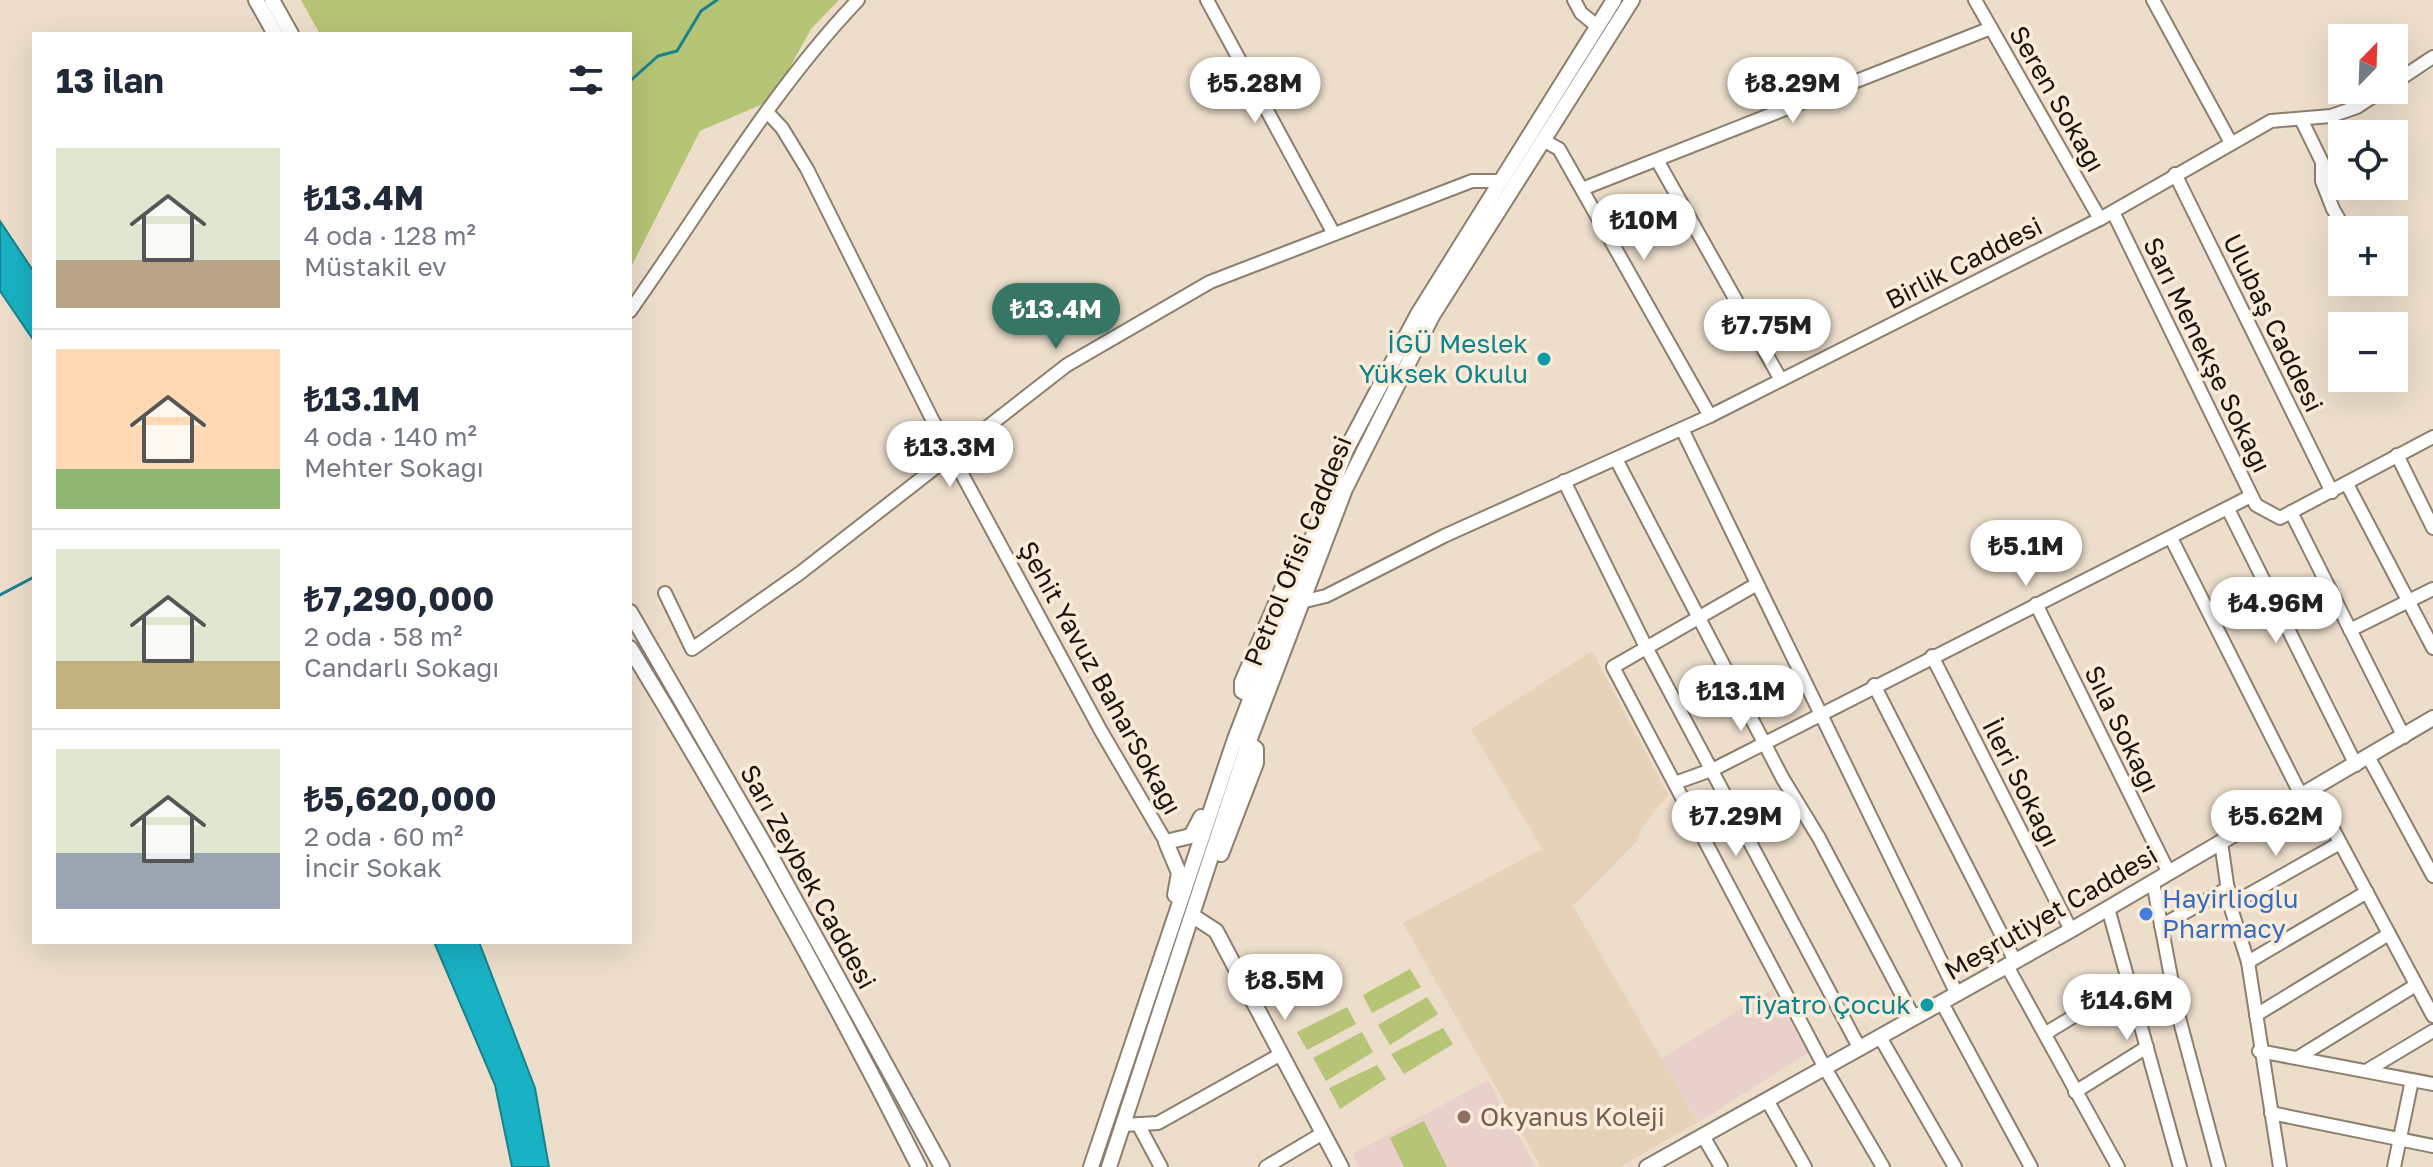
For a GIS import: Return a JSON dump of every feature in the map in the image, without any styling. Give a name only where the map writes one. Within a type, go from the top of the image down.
[{"type":"main road","points":[[256,0],[274,32]]},
{"type":"main road","points":[[272,0],[290,32]]},
{"type":"main road","name":"Petrol Ofisi Caddesi","points":[[1258,699],[1242,691],[1242,682],[1309,527],[1368,406],[1418,314],[1614,0]]},
{"type":"main road","name":"Petrol Ofisi Caddesi","points":[[1091,1167],[1159,966],[1242,740],[1345,489],[1404,365],[1632,0]]},
{"type":"main road","points":[[1529,133],[1543,140]]},
{"type":"main road","name":"Sarı Zeybek Caddesi","points":[[632,615],[767,849],[942,1167]]},
{"type":"main road","name":"Sarı Zeybek Caddesi","points":[[632,651],[754,857],[861,1050],[919,1167]]},
{"type":"main road","name":"Meşrutiyet Caddesi","points":[[1647,1167],[1664,1163],[1703,1136],[2071,930],[2433,718]]},
{"type":"main road","points":[[1109,1167],[1193,916],[1256,763],[1256,749],[1242,740],[1223,751],[1197,829],[1184,840],[1166,842],[1176,864],[1179,881],[1159,966]]},
{"type":"main road","points":[[1193,916],[1216,931],[1341,1167]]},
{"type":"street","points":[[632,308],[768,113],[829,31],[858,0]]},
{"type":"street","points":[[1207,0],[1334,234]]},
{"type":"street","points":[[1574,0],[1581,13],[1597,26]]},
{"type":"street","name":"Seren Sokağı","points":[[1975,0],[2100,219]]},
{"type":"street","points":[[2153,0],[2231,143]]},
{"type":"street","points":[[1582,189],[1991,28]]},
{"type":"street","points":[[2408,74],[2433,57]]},
{"type":"street","name":"Birlik Caddesi","points":[[1301,602],[1326,596],[1564,481],[1710,416],[2100,219],[2271,121],[2315,120],[2362,104]]},
{"type":"street","name":"Şehit Yavuz BaharSokağı","points":[[768,113],[782,128],[814,181],[952,455],[1101,731],[1166,842]]},
{"type":"street","points":[[2301,119],[2322,162],[2322,181],[2337,216]]},
{"type":"street","points":[[1543,140],[1559,149],[1710,416]]},
{"type":"street","points":[[1657,160],[1781,380]]},
{"type":"street","name":"Ulubaş Caddesi","points":[[2175,174],[2332,492]]},
{"type":"street","points":[[665,593],[692,649],[800,573],[1095,347],[1210,282],[1472,181],[1500,181]]},
{"type":"street","name":"Sarı Menekşe Sokağı","points":[[2113,212],[2251,496],[2267,515],[2280,518],[2291,512]]},
{"type":"street","points":[[1682,429],[1957,994]]},
{"type":"street","points":[[2404,737],[2291,512],[2433,437]]},
{"type":"street","points":[[2397,455],[2433,528]]},
{"type":"street","points":[[1616,459],[1914,1018]]},
{"type":"street","points":[[1564,481],[1646,647],[1714,769],[1860,1049]]},
{"type":"street","points":[[2347,484],[2433,648]]},
{"type":"street","points":[[1675,783],[1714,769],[1818,713],[2251,496]]},
{"type":"street","points":[[2228,509],[2362,762],[2433,876]]},
{"type":"street","points":[[2171,538],[2307,792],[2340,843],[2433,1016]]},
{"type":"street","points":[[1757,584],[1613,667],[1825,1068],[1883,1167]]},
{"type":"street","points":[[2350,630],[2433,589]]},
{"type":"street","name":"Sıla Sokağı","points":[[2036,604],[2169,873]]},
{"type":"street","name":"İleri Sokağı","points":[[1932,656],[2071,930]]},
{"type":"street","points":[[1874,685],[2075,1092],[2118,1167]]},
{"type":"street","points":[[2221,842],[2230,905],[2248,962],[2259,1051],[2280,1167]]},
{"type":"street","points":[[2230,905],[2340,843]]},
{"type":"street","points":[[2153,882],[2178,1014],[2219,1167]]},
{"type":"street","points":[[2161,926],[2228,888]]},
{"type":"street","points":[[2248,962],[2367,892]]},
{"type":"street","points":[[2108,908],[2180,1167]]},
{"type":"street","points":[[2256,1015],[2389,934]]},
{"type":"street","points":[[2046,1033],[2129,983]]},
{"type":"street","points":[[2297,1058],[2416,985]]},
{"type":"street","points":[[1942,1003],[2031,1167]]},
{"type":"street","points":[[2366,1071],[2433,1031]]},
{"type":"street","points":[[1880,1037],[1955,1167]]},
{"type":"street","points":[[2075,1092],[2147,1047]]},
{"type":"street","points":[[2259,1051],[2433,1084]]},
{"type":"street","points":[[1123,1125],[1158,1123],[1281,1054]]},
{"type":"street","points":[[2394,1167],[2412,1080]]},
{"type":"street","points":[[1767,1100],[1805,1167]]},
{"type":"street","points":[[2271,1113],[2433,1146]]},
{"type":"street","points":[[1139,1126],[1161,1167]]},
{"type":"street","points":[[1266,1167],[1323,1133]]},
{"type":"street","points":[[1703,1136],[1721,1167]]},
{"type":"shaded area","points":[[1592,651],[1668,795],[1641,829],[1637,841],[1573,906],[1698,1122],[1620,1167],[1541,1167],[1403,923],[1542,849],[1471,729]]},
{"type":"shaded area","points":[[1772,989],[1808,1053],[1699,1122],[1661,1059]]},
{"type":"shaded area","name":"Okyanus Koleji","points":[[1488,1080],[1536,1167],[1359,1167],[1352,1154]]},
{"type":"green space","points":[[301,0],[839,0],[811,29],[772,100],[700,131],[632,265],[632,32],[319,32]]},
{"type":"green space","points":[[1410,969],[1421,987],[1372,1013],[1363,995]]},
{"type":"green space","points":[[1427,997],[1438,1014],[1390,1045],[1378,1025]]},
{"type":"green space","points":[[1347,1007],[1356,1024],[1307,1050],[1297,1032]]},
{"type":"green space","points":[[1443,1028],[1453,1044],[1404,1074],[1391,1054]]},
{"type":"green space","points":[[1362,1032],[1373,1052],[1326,1081],[1313,1058]]},
{"type":"green space","points":[[1377,1065],[1386,1079],[1340,1109],[1329,1088]]},
{"type":"green space","points":[[1424,1121],[1447,1167],[1404,1167],[1390,1138]]},
{"type":"water","points":[[0,221],[32,269],[32,338],[0,291]]},
{"type":"water","points":[[435,944],[480,944],[535,1088],[549,1167],[512,1167],[495,1085]]},
{"type":"waterway","points":[[632,79],[658,56],[677,51],[701,11],[717,0]]},
{"type":"waterway","points":[[0,595],[32,578]]},
{"type":"place","name":"İGÜ Meslek Yüksek Okulu","points":[[1544,359]]},
{"type":"place","name":"Hayirlioglu Pharmacy","points":[[2146,914]]},
{"type":"place","name":"Tiyatro Çocuk","points":[[1927,1005]]},
{"type":"place","name":"Okyanus Koleji","points":[[1464,1117]]}]
